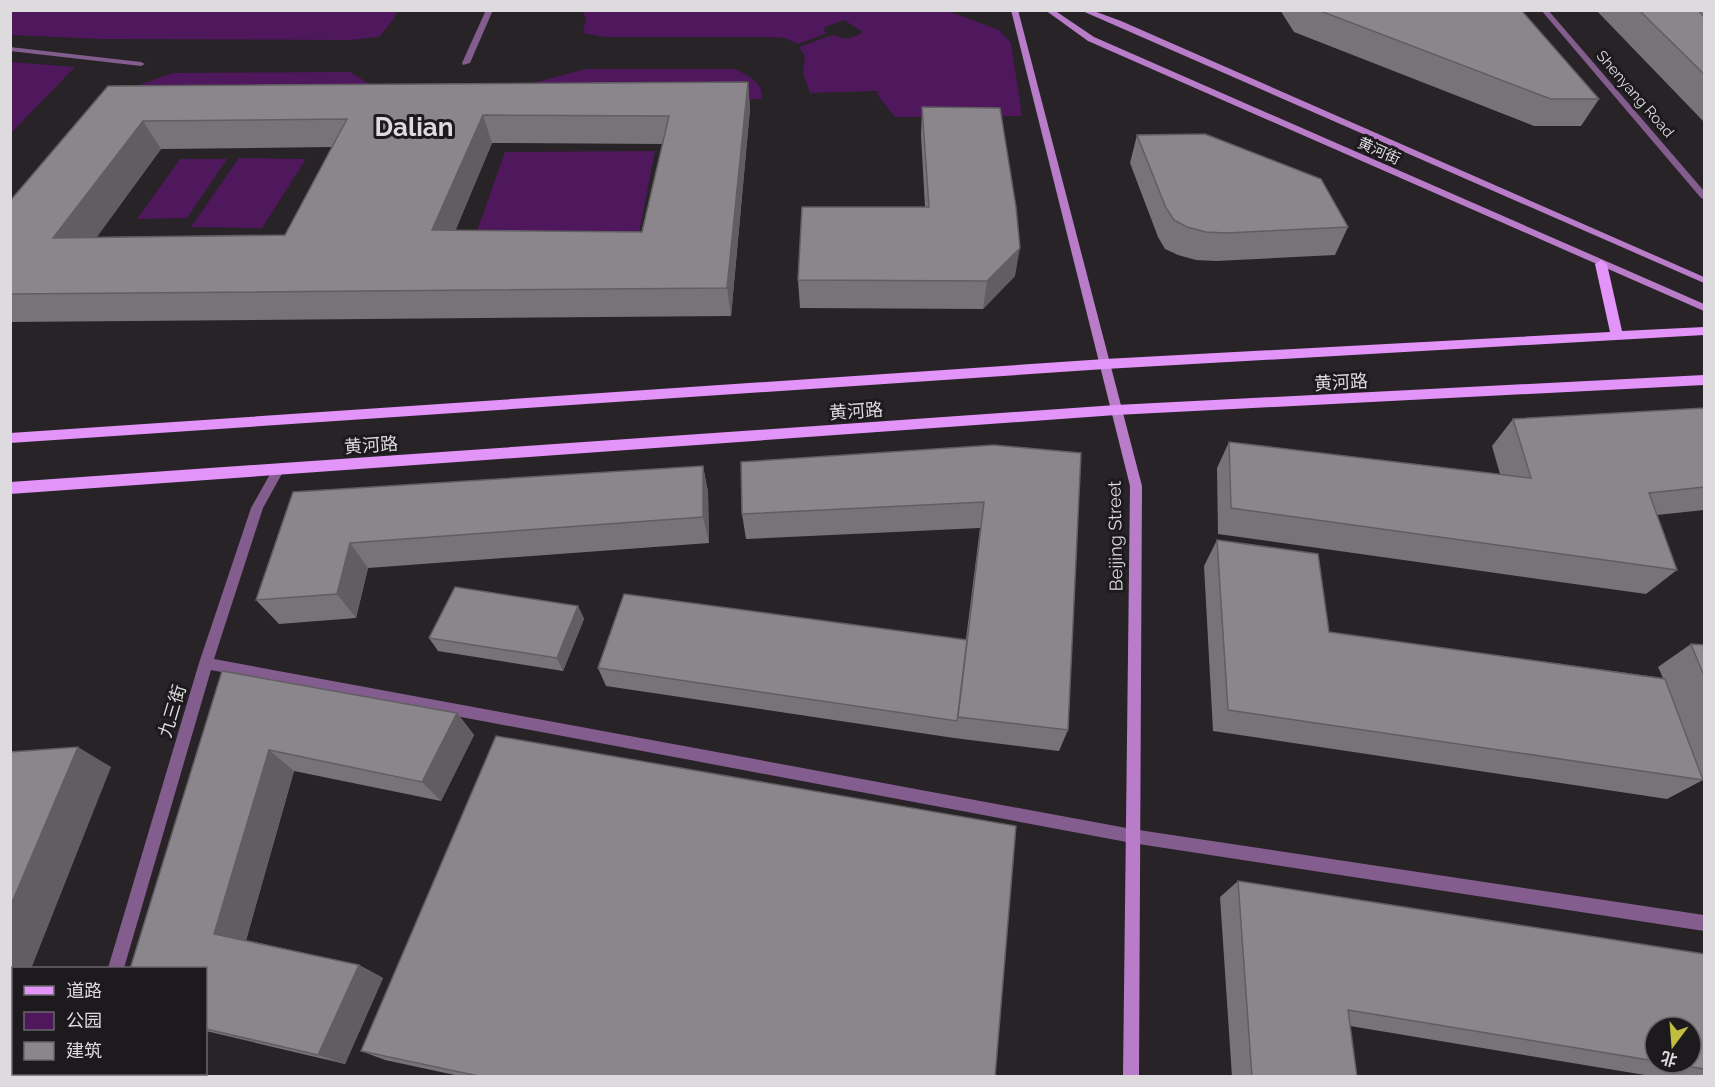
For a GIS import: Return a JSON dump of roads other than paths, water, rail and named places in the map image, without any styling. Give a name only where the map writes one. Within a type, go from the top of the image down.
[{"type":"main road","name":"Beijing Street","points":[[1014,10],[1136,486],[1131,1077]]},
{"type":"main road","name":"黄河街","points":[[1048,10],[1091,39],[1704,308]]},
{"type":"main road","name":"黄河街","points":[[1083,10],[1704,280]]},
{"type":"main road","points":[[1601,264],[1617,336]]},
{"type":"main road","name":"黄河路","points":[[10,438],[1105,364],[1704,331]]},
{"type":"main road","name":"黄河路","points":[[10,488],[1116,410],[1704,380]]},
{"type":"street","points":[[466,63],[490,10]]},
{"type":"street","name":"Shenyang Road","points":[[1544,10],[1704,196]]},
{"type":"street","points":[[10,49],[141,64]]},
{"type":"street","name":"九三街","points":[[117,967],[206,663],[257,508],[278,470]]},
{"type":"street","points":[[206,663],[1132,836],[1704,923]]},
{"type":"district","name":"Dalian","points":[[414,127]]}]
